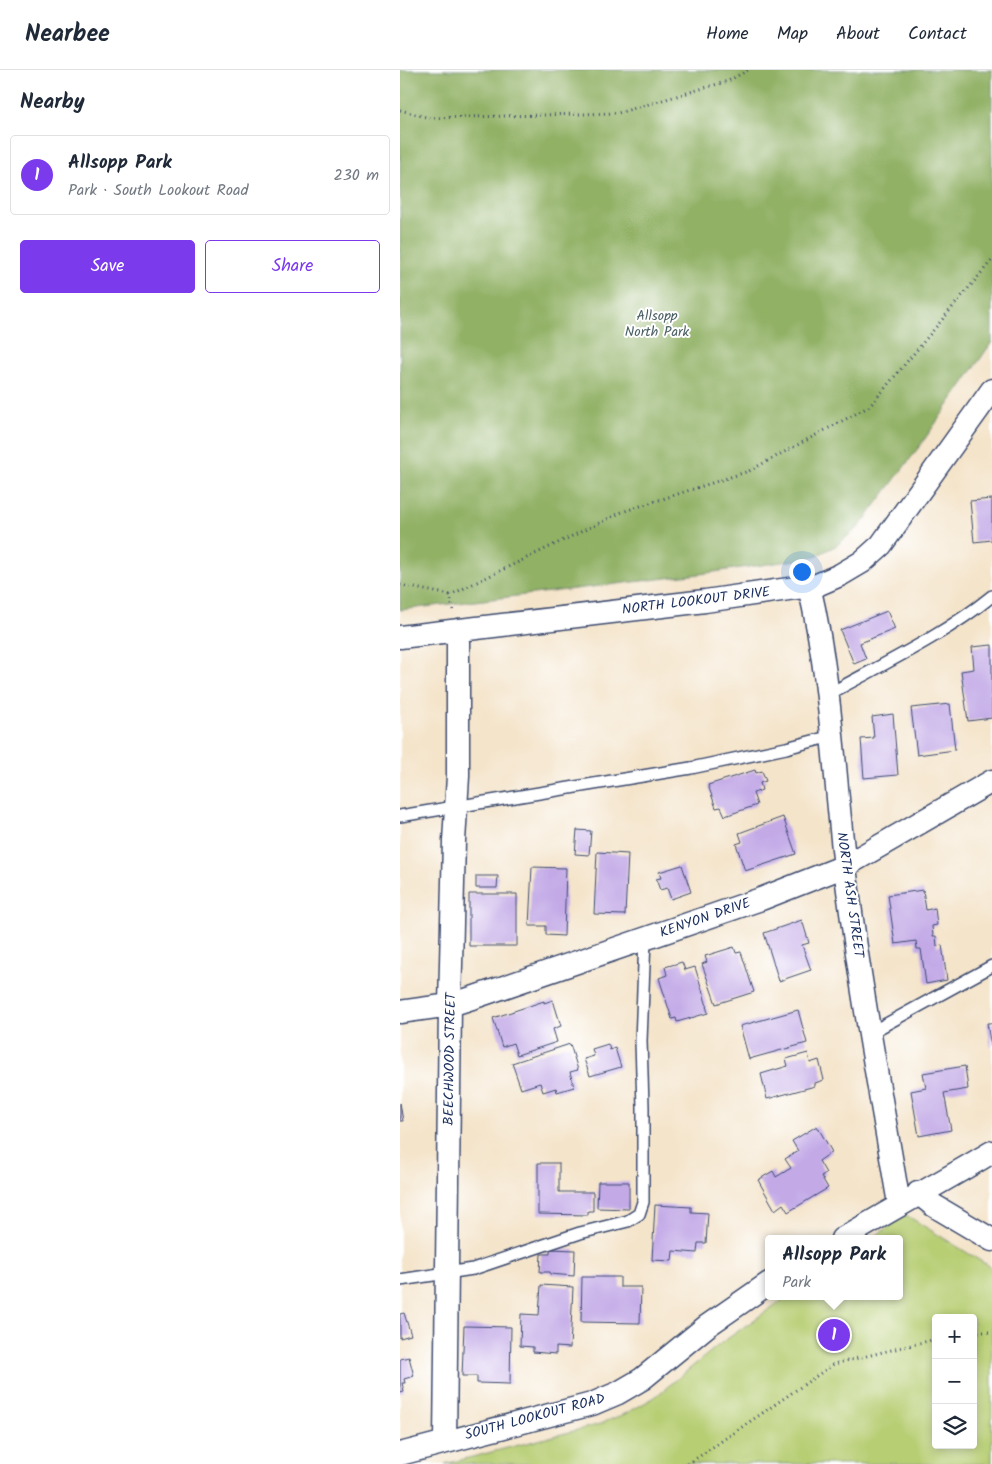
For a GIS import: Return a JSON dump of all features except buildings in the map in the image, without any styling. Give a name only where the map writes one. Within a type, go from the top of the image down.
[{"type":"street","name":"NORTH LOOKOUT DRIVE","points":[[400,637],[705,601],[809,586],[840,575],[862,562],[881,545],[992,390]]},
{"type":"street","name":"NORTH ASH STREET","points":[[809,586],[827,695],[845,866],[870,1033],[899,1204]]},
{"type":"street","name":"BEECHWOOD STREET","points":[[445,1441],[450,1005],[455,807],[458,776],[458,630]]},
{"type":"street","name":"KENYON DRIVE","points":[[400,1012],[450,1005],[761,899],[845,866],[992,781]]},
{"type":"street","points":[[849,1235],[918,1193],[933,1187],[992,1152]]},
{"type":"street","points":[[918,1193],[933,1205],[992,1240]]},
{"type":"street","name":"SOUTH LOOKOUT ROAD","points":[[445,1441],[592,1404],[618,1394],[642,1379],[707,1326],[765,1286]]},
{"type":"street","points":[[400,1454],[445,1441]]},
{"type":"lane","points":[[827,695],[932,636],[977,608],[992,596]]},
{"type":"lane","points":[[400,816],[691,768],[786,748],[832,736]]},
{"type":"lane","points":[[400,1280],[473,1269],[580,1234],[628,1221],[639,1214],[643,1202],[641,1040],[645,939]]},
{"type":"lane","points":[[870,1033],[992,966]]},
{"type":"path","points":[[400,110],[430,118],[618,113],[728,81],[748,70]]},
{"type":"path","points":[[400,585],[450,595],[622,512],[750,471],[870,406],[992,260]]},
{"type":"path","points":[[450,595],[458,630]]},
{"type":"path","points":[[977,1332],[992,1332]]},
{"type":"path","points":[[688,1464],[834,1364],[932,1340]]},
{"type":"green space","name":"Allsopp North Park","points":[[400,70],[992,70],[992,342],[922,443],[860,526],[837,545],[818,555],[803,559],[700,574],[400,610]]},
{"type":"green space","points":[[906,1215],[992,1268],[992,1464],[445,1464],[597,1425],[627,1413],[655,1397],[720,1344],[782,1300],[903,1300],[903,1235],[877,1235]]},
{"type":"place","name":"Allsopp Park","points":[[834,1335]]}]
